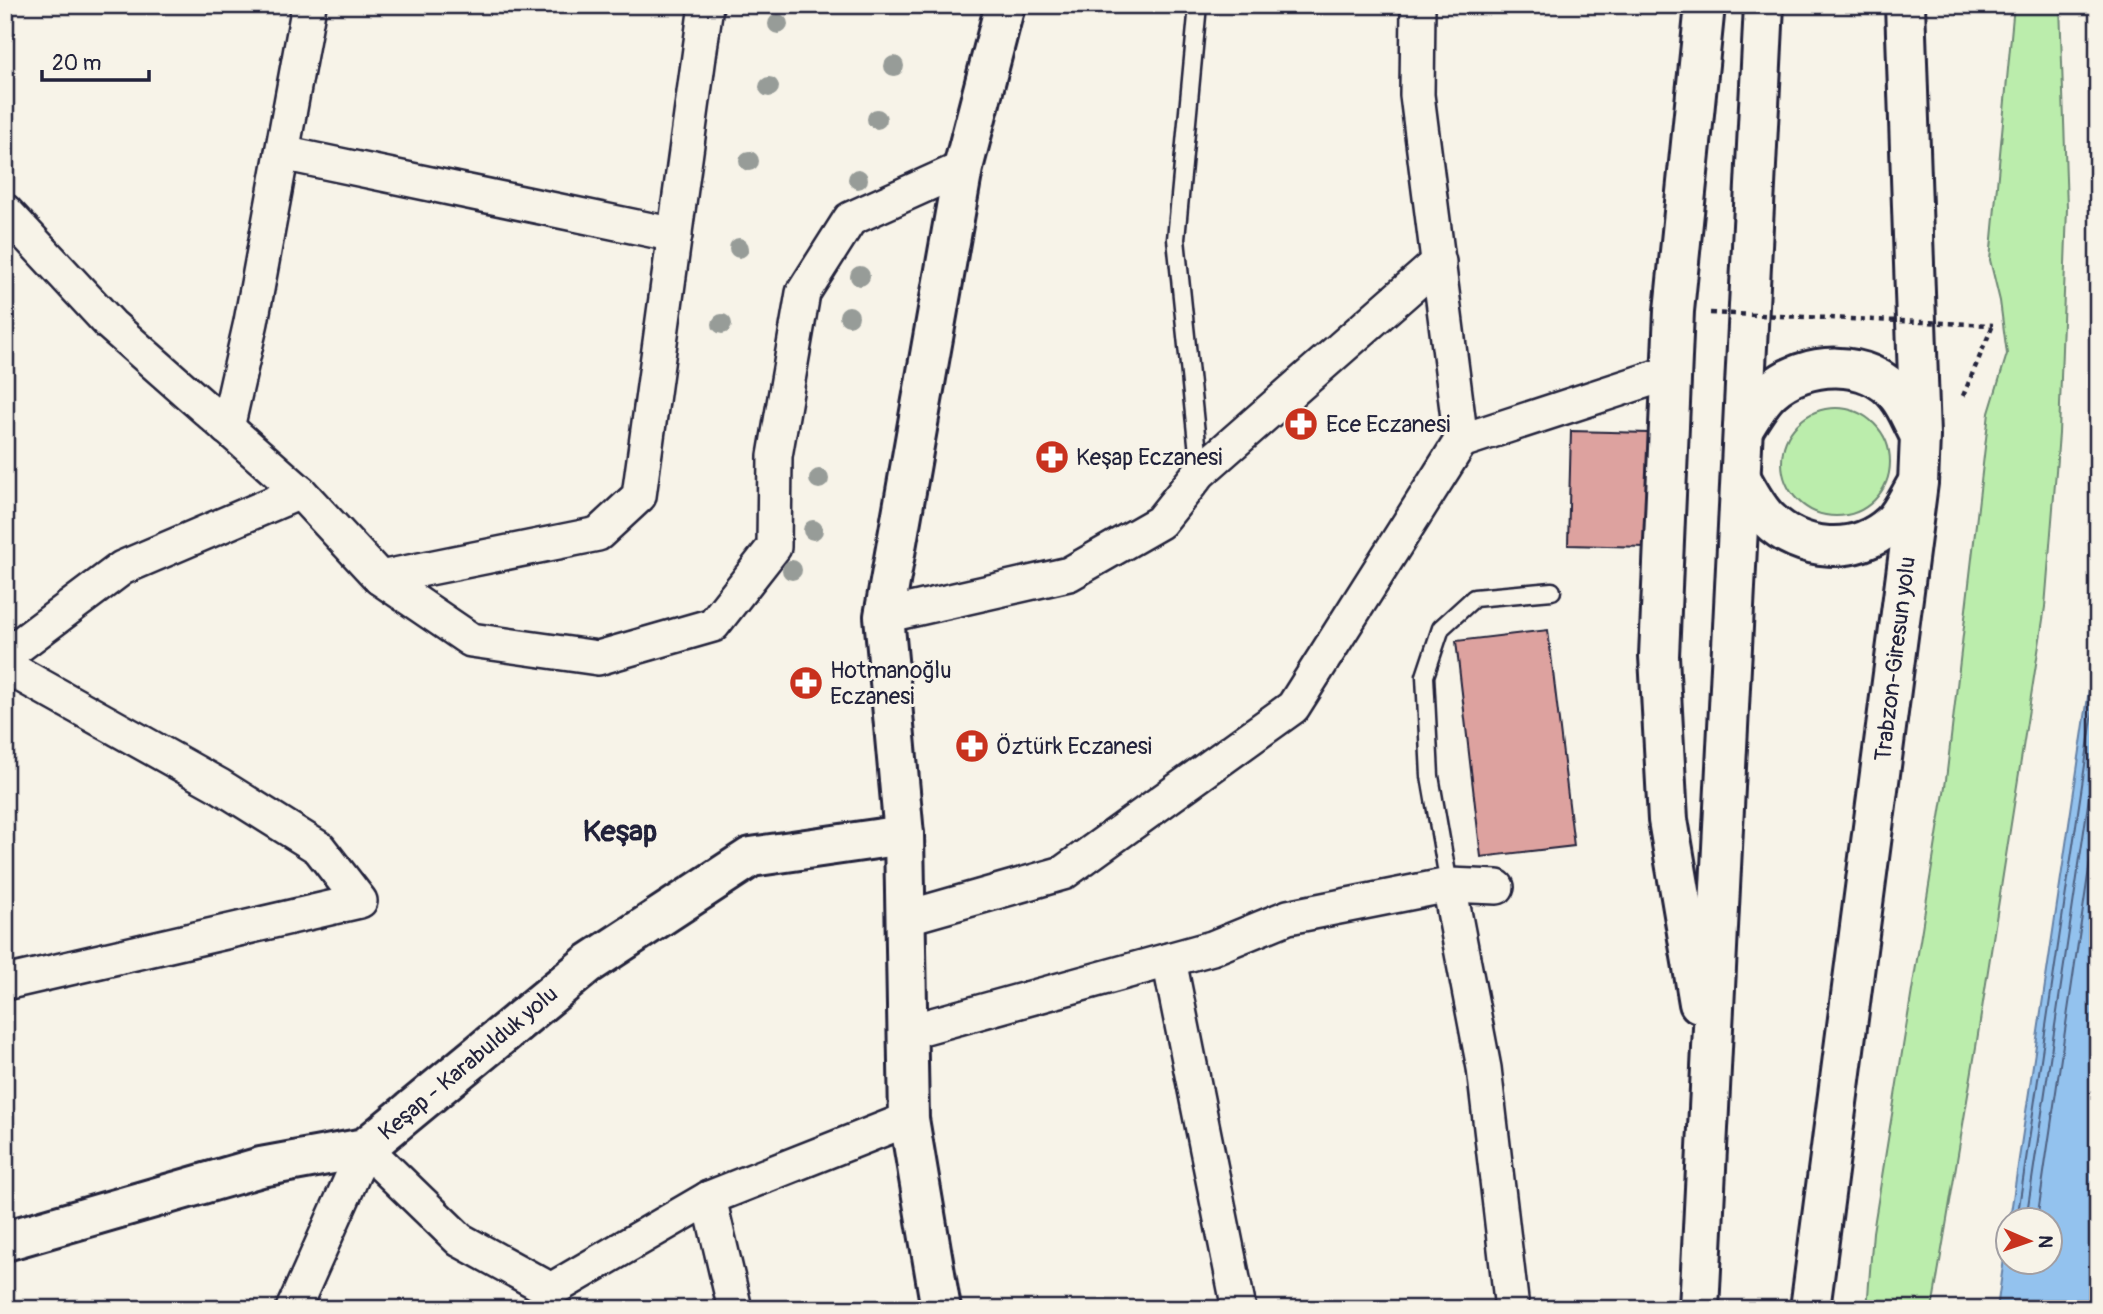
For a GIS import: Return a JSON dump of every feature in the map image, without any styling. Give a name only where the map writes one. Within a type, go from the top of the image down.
[{"type":"main road","points":[[941,1309],[909,1119],[904,835],[884,616],[963,168],[1005,5]]},
{"type":"main road","points":[[1705,5],[1674,311],[1659,656],[1668,820],[1711,1070]]},
{"type":"main road","points":[[1699,1309],[1764,5]]},
{"type":"main road","name":"Trabzon-Giresun yolu","points":[[1810,1309],[1918,483],[1920,436],[1905,5]]},
{"type":"main road","points":[[1743,430],[1771,391],[1791,377],[1812,369],[1835,367],[1858,371],[1880,380],[1898,395],[1920,436]]},
{"type":"main road","points":[[1741,478],[1767,518],[1785,533],[1806,543],[1829,547],[1852,544],[1875,536],[1894,522],[1918,483]]},
{"type":"main road","name":"Keşap - Karabulduk yolu","points":[[5,1241],[261,1167],[365,1148],[588,964],[751,857],[904,835]]},
{"type":"street","points":[[227,428],[251,322],[309,5]]},
{"type":"street","points":[[380,578],[598,534],[639,496],[706,5]]},
{"type":"street","points":[[905,918],[1063,873],[1293,707],[1461,441],[1417,95],[1418,5]]},
{"type":"street","points":[[282,153],[675,235]]},
{"type":"street","points":[[5,211],[111,325],[300,492],[380,578],[471,640],[598,658],[713,625],[774,547],[775,456],[803,293],[850,219],[963,168]]},
{"type":"street","points":[[884,616],[1069,573],[1160,522],[1200,472],[1439,262]]},
{"type":"street","points":[[1461,441],[1672,372]]},
{"type":"street","points":[[5,656],[122,568],[300,492]]},
{"type":"street","points":[[5,666],[220,786],[319,848],[360,901],[5,983]]},
{"type":"street","points":[[907,1032],[1212,948],[1288,917],[1449,885],[1497,887]]},
{"type":"street","points":[[1449,885],[1484,1068],[1512,1309]]},
{"type":"street","points":[[1169,960],[1239,1309]]},
{"type":"street","points":[[293,1309],[365,1148],[460,1240],[553,1299],[709,1198],[909,1119]]},
{"type":"street","points":[[709,1198],[734,1309]]},
{"type":"lane","points":[[1198,5],[1176,239],[1200,472]]},
{"type":"lane","points":[[1449,885],[1430,776],[1426,676],[1441,628],[1474,598],[1552,591]]},
{"type":"path","points":[[1710,313],[1993,325],[1963,396]]},
{"type":"green space","points":[[2014,5],[2060,5],[2067,208],[2059,434],[2045,607],[1932,1309],[1867,1309],[1873,1232],[1946,780],[1989,413],[2007,354],[2000,301],[1990,260]]},
{"type":"green space","points":[[1836,408],[1857,412],[1874,424],[1886,441],[1890,462],[1886,483],[1874,500],[1857,512],[1836,516],[1815,512],[1798,500],[1786,483],[1782,462],[1786,441],[1798,424],[1815,412]]},
{"type":"water","points":[[2098,630],[2098,1309],[1997,1309],[2002,1276],[2064,1276],[2064,1206],[2012,1206]]},
{"type":"building","points":[[1571,431],[1649,433],[1646,547],[1568,545]]},
{"type":"building","points":[[1548,630],[1574,846],[1481,857],[1456,641]]},
{"type":"place","name":"Ece Eczanesi","points":[[1301,424]]},
{"type":"place","name":"Keşap Eczanesi","points":[[1052,457]]},
{"type":"place","name":"Hotmanoğlu Eczanesi","points":[[806,683]]},
{"type":"place","name":"Öztürk Eczanesi","points":[[972,746]]},
{"type":"district","name":"Keşap","points":[[620,831]]}]
